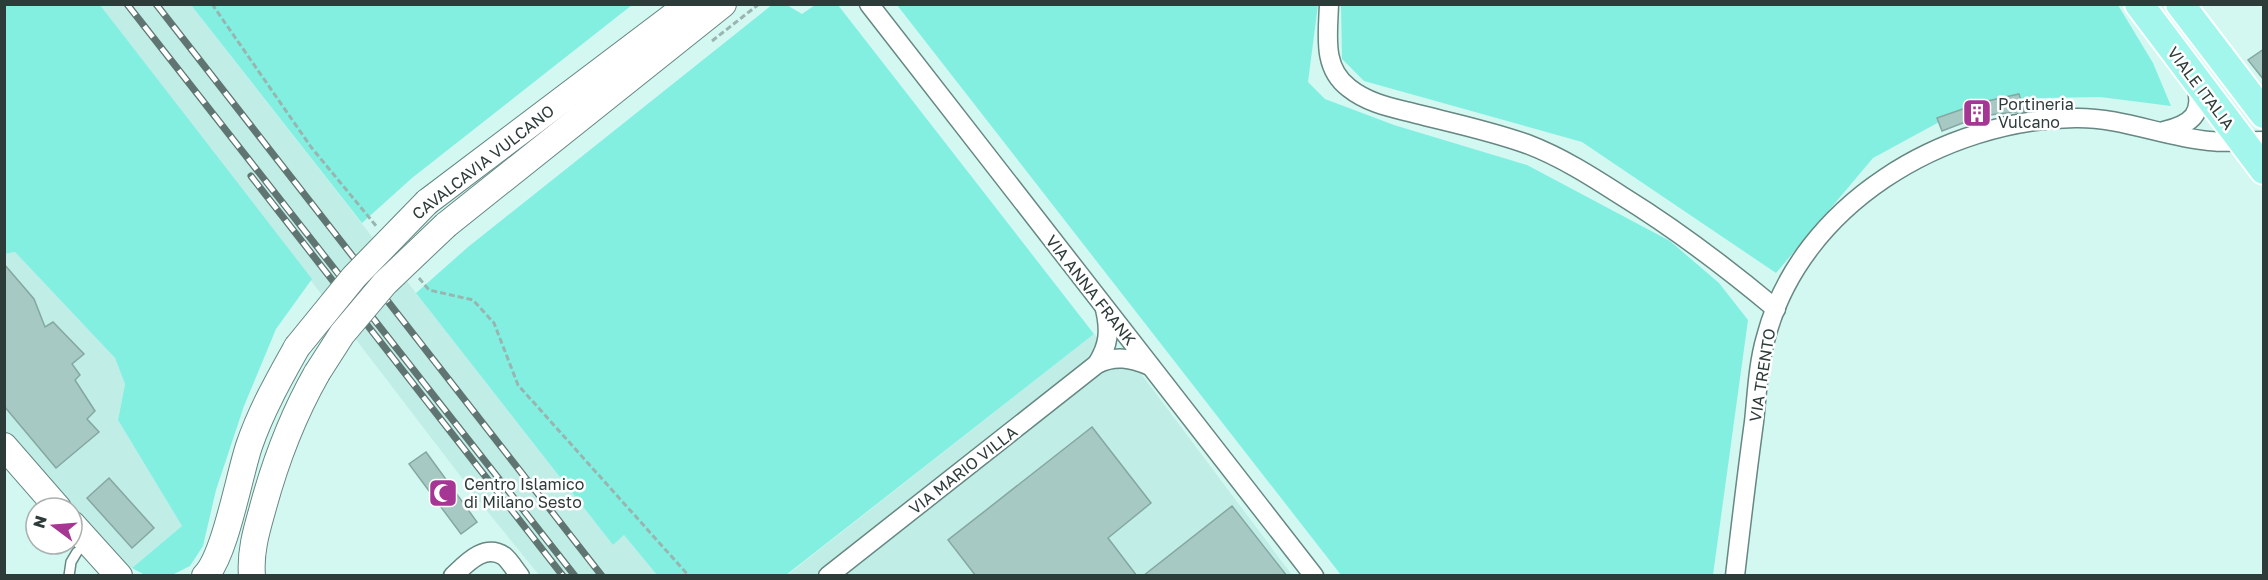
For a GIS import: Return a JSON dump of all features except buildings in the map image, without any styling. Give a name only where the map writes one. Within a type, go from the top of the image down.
[{"type":"main road","name":"CAVALCAVIA VULCANO","points":[[205,576],[212,567],[221,545],[243,464],[256,427],[273,390],[297,347],[354,277],[427,202],[689,4]]},
{"type":"main road","name":"CAVALCAVIA VULCANO","points":[[252,576],[253,550],[273,472],[290,425],[317,372],[342,334],[385,282],[446,225],[723,4]]},
{"type":"main road","name":"VIALE ITALIA","points":[[2139,4],[2195,80],[2252,141],[2264,170]]},
{"type":"main road","name":"VIALE ITALIA","points":[[2180,4],[2264,114]]},
{"type":"main road","points":[[4,446],[48,496]]},
{"type":"main road","points":[[4,463],[31,496]]},
{"type":"main road","points":[[84,537],[119,576]]},
{"type":"main road","points":[[72,557],[101,576]]},
{"type":"street","name":"VIA ANNA FRANK","points":[[869,4],[1314,576]]},
{"type":"street","points":[[1329,4],[1327,44],[1330,61],[1337,77],[1349,88],[1377,104],[1496,134],[1541,150],[1576,166],[1677,231],[1720,262],[1776,309]]},
{"type":"street","points":[[2163,132],[2181,127],[2197,111],[2200,100],[2195,80]]},
{"type":"street","name":"VIA TRENTO","points":[[1735,576],[1765,337],[1776,309],[1802,261],[1841,214],[1890,175],[1941,147],[1996,128],[2053,118],[2099,118],[2208,141],[2252,141]]},
{"type":"street","name":"VIA MARIO VILLA","points":[[828,576],[1096,364],[1103,355],[1108,337],[1105,308]]},
{"type":"street","name":"VIA MARIO VILLA","points":[[1096,364],[1114,358],[1136,360],[1150,366]]},
{"type":"street","points":[[453,576],[477,555],[489,552],[503,556],[520,576]]},
{"type":"path","points":[[212,4],[311,147],[377,227]]},
{"type":"path","points":[[414,272],[429,290],[474,300],[494,323],[518,385],[689,576]]},
{"type":"shaded area","points":[[100,5],[191,5],[613,545],[624,535],[657,575],[539,575],[491,516]]},
{"type":"shaded area","points":[[15,252],[115,358],[125,384],[118,420],[182,526],[132,568],[104,553],[84,529],[84,496],[56,496],[5,438],[4,254]]},
{"type":"shaded area","points":[[1094,334],[1139,371],[1292,575],[786,576]]},
{"type":"green space","points":[[773,4],[787,5],[802,14],[815,5],[838,5],[1094,334],[786,575],[657,575],[624,535],[613,545],[416,293],[468,247]]},
{"type":"green space","points":[[4,5],[100,5],[312,279],[276,329],[244,406],[216,490],[203,546],[190,566],[172,575],[145,575],[132,568],[182,526],[118,420],[125,384],[115,358],[15,252],[5,254]]},
{"type":"green space","points":[[191,5],[632,5],[412,178],[362,223]]},
{"type":"green space","points":[[897,5],[1318,5],[1308,82],[1325,99],[1394,125],[1527,165],[1670,241],[1719,283],[1748,320],[1713,575],[1341,575]]},
{"type":"green space","points":[[1341,5],[2118,5],[2153,63],[2171,106],[2100,97],[2044,98],[1965,108],[1873,158],[1776,273],[1582,142],[1364,81],[1342,59]]},
{"type":"railway","points":[[127,4],[575,576]]},
{"type":"railway","points":[[156,4],[602,576]]},
{"type":"railway","points":[[251,176],[563,576]]},
{"type":"place","name":"Portineria Vulcano","points":[[1977,113]]},
{"type":"place","name":"Centro Islamico di Milano Sesto","points":[[443,493]]}]
